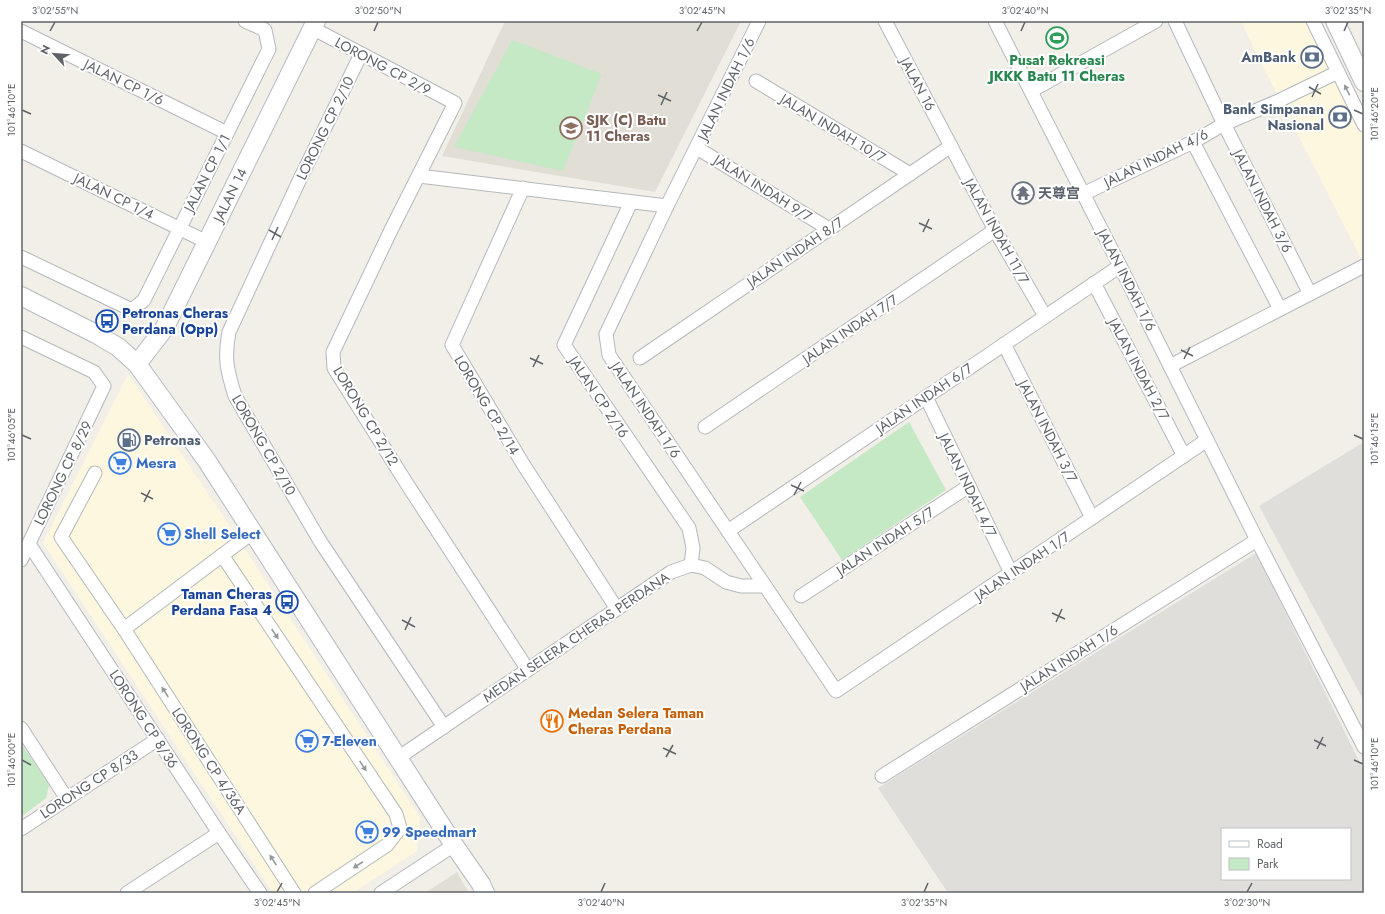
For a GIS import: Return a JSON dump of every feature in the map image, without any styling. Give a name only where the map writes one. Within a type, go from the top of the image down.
[{"type":"street","name":"JALAN CP 1/1","points":[[21,257],[132,310],[144,300],[268,49],[265,30],[245,21]]},
{"type":"street","name":"JALAN INDAH 1/6","points":[[759,21],[667,206],[606,334],[609,355],[836,691]]},
{"type":"street","name":"JALAN 16","points":[[885,21],[951,146]]},
{"type":"street","name":"JALAN INDAH 1/6","points":[[995,21],[1257,540],[1364,747]]},
{"type":"street","points":[[1031,91],[1156,21]]},
{"type":"street","name":"JALAN INDAH 3/6","points":[[1175,21],[1224,124],[1310,294]]},
{"type":"street","points":[[1313,21],[1364,125]]},
{"type":"street","points":[[1335,21],[1364,82]]},
{"type":"street","points":[[1349,21],[1364,53]]},
{"type":"street","name":"LORONG CP 2/9","points":[[314,25],[361,54],[454,103]]},
{"type":"street","name":"JALAN 14","points":[[137,364],[164,329],[314,25]]},
{"type":"street","name":"JALAN CP 1/6","points":[[21,31],[227,133]]},
{"type":"street","name":"LORONG CP 2/10","points":[[361,54],[299,181],[230,332],[226,350],[227,370],[235,396],[320,541],[444,727]]},
{"type":"street","name":"JALAN INDAH 4/6","points":[[1083,194],[1193,142],[1224,124],[1276,102],[1338,72]]},
{"type":"street","name":"JALAN INDAH 10/7","points":[[756,81],[910,174]]},
{"type":"street","name":"LORONG CP 2/12","points":[[454,103],[333,352],[334,368],[407,484],[528,670]]},
{"type":"street","points":[[1193,142],[1280,309]]},
{"type":"street","name":"JALAN INDAH 8/7","points":[[640,358],[951,146]]},
{"type":"street","name":"JALAN INDAH 11/7","points":[[951,146],[995,230],[1045,316]]},
{"type":"street","name":"JALAN INDAH 9/7","points":[[697,148],[828,229]]},
{"type":"street","name":"JALAN CP 1/4","points":[[21,151],[207,242]]},
{"type":"street","points":[[419,176],[667,206]]},
{"type":"street","name":"LORONG CP 2/14","points":[[522,188],[452,345],[523,464],[617,609]]},
{"type":"street","name":"JALAN CP 2/16","points":[[631,202],[564,345],[689,528],[693,548],[691,565]]},
{"type":"street","name":"JALAN INDAH 7/7","points":[[705,428],[995,230]]},
{"type":"street","name":"JALAN INDAH 6/7","points":[[728,531],[1120,266]]},
{"type":"street","points":[[1170,366],[1364,266]]},
{"type":"street","name":"JALAN INDAH 2/7","points":[[1094,283],[1184,456]]},
{"type":"street","points":[[21,296],[96,334],[118,347],[137,364],[207,461],[454,845],[481,884],[485,893]]},
{"type":"street","name":"LORONG CP 8/29","points":[[21,337],[94,372],[104,386],[21,560]]},
{"type":"street","name":"JALAN INDAH 3/7","points":[[1004,344],[1092,518]]},
{"type":"street","name":"JALAN INDAH 4/7","points":[[926,397],[1011,573]]},
{"type":"street","name":"JALAN INDAH 1/7","points":[[836,691],[1207,440]]},
{"type":"street","name":"LORONG CP 4/36A","points":[[95,473],[61,537],[124,629],[294,893]]},
{"type":"street","name":"JALAN INDAH 5/7","points":[[801,596],[969,486]]},
{"type":"street","points":[[124,629],[253,532]]},
{"type":"street","name":"JALAN INDAH 1/6","points":[[882,776],[1257,540]]},
{"type":"street","name":"LORONG CP 8/36","points":[[29,544],[260,893]]},
{"type":"street","points":[[222,555],[396,814],[400,828],[387,845],[315,893]]},
{"type":"street","points":[[691,565],[705,568],[726,582],[741,586],[765,586]]},
{"type":"street","name":"MEDAN SELERA CHERAS PERDANA","points":[[398,758],[671,572],[691,565]]},
{"type":"street","points":[[21,728],[67,799]]},
{"type":"street","name":"LORONG CP 8/33","points":[[21,829],[158,739]]},
{"type":"street","points":[[127,893],[219,833]]},
{"type":"street","points":[[381,893],[454,845]]},
{"type":"shaded area","name":"SJK (C) Batu 11 Cheras","points":[[505,21],[741,21],[655,192],[442,156]]},
{"type":"shaded area","points":[[1241,21],[1308,21],[1364,136],[1364,264],[1257,55]]},
{"type":"shaded area","points":[[128,374],[237,537],[420,817],[417,851],[353,893],[273,893],[43,543]]},
{"type":"shaded area","points":[[1364,442],[1364,701],[1259,506]]},
{"type":"shaded area","points":[[1256,553],[1364,771],[1364,893],[948,893],[878,788]]},
{"type":"shaded area","points":[[457,872],[469,893],[425,893]]},
{"type":"green space","points":[[512,40],[602,74],[563,171],[454,147]]},
{"type":"green space","points":[[909,422],[946,490],[842,560],[800,497]]},
{"type":"green space","points":[[21,743],[49,785],[46,798],[21,817]]},
{"type":"place","name":"Pusat Rekreasi JKKK Batu 11 Cheras","points":[[1057,38]]},
{"type":"place","name":"AmBank","points":[[1312,57]]},
{"type":"place","name":"Bank Simpanan Nasional","points":[[1340,117]]},
{"type":"place","name":"SJK (C) Batu 11 Cheras","points":[[571,128]]},
{"type":"place","name":"天尊宫","points":[[1023,193]]},
{"type":"place","name":"Petronas Cheras Perdana (Opp)","points":[[107,321]]},
{"type":"place","name":"Petronas","points":[[129,440]]},
{"type":"place","name":"Mesra","points":[[120,463]]},
{"type":"place","name":"Shell Select","points":[[169,534]]},
{"type":"place","name":"Taman Cheras Perdana Fasa 4","points":[[287,602]]},
{"type":"place","name":"Medan Selera Taman Cheras Perdana","points":[[552,721]]},
{"type":"place","name":"7-Eleven","points":[[307,741]]},
{"type":"place","name":"99 Speedmart","points":[[367,832]]}]
